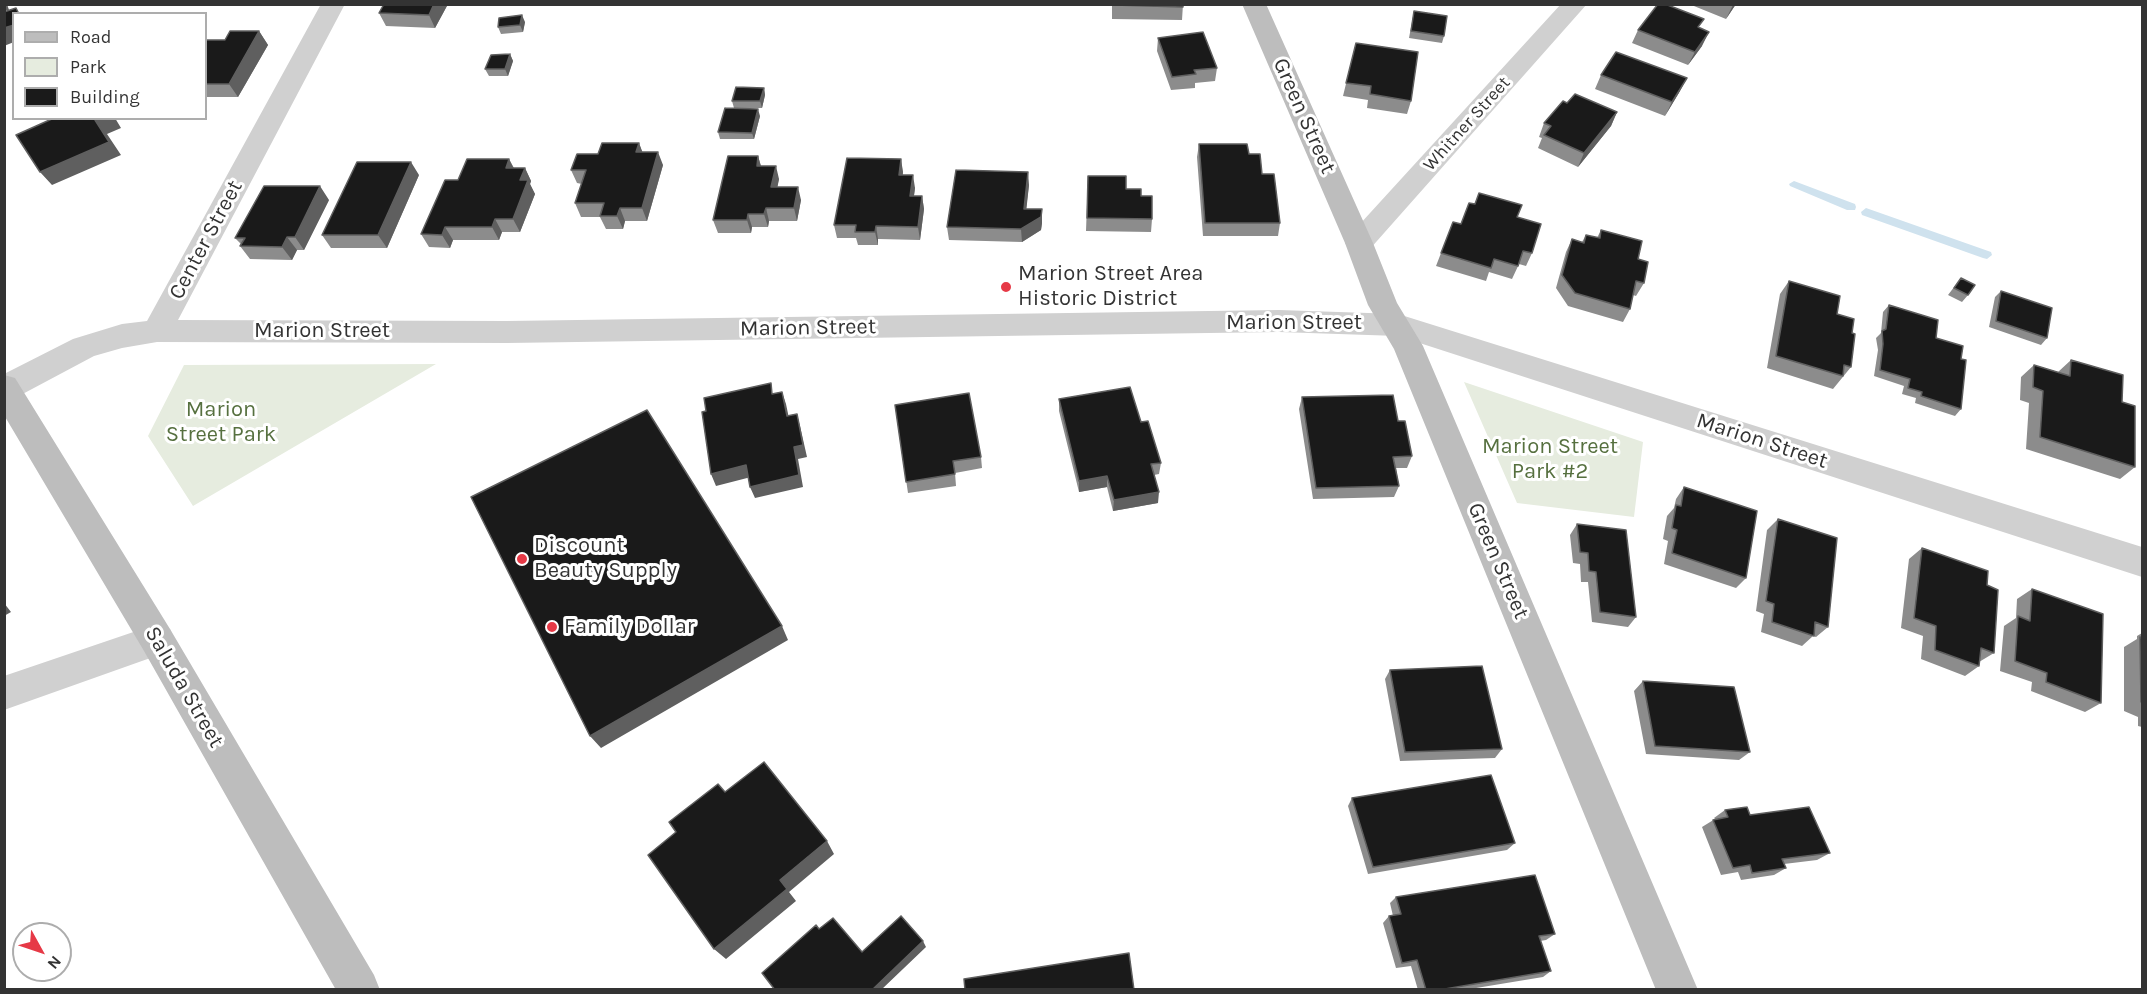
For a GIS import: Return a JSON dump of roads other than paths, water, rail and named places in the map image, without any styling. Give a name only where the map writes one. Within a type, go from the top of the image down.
[{"type":"street","name":"Center Street","points":[[157,331],[333,4]]},
{"type":"street","name":"Green Street","points":[[1254,4],[1359,243],[1383,305],[1408,346],[1677,990]]},
{"type":"street","name":"Whitner Street","points":[[1359,243],[1575,4]]},
{"type":"street","name":"Marion Street","points":[[157,331],[507,332],[1279,321],[1396,325],[2142,562]]},
{"type":"street","points":[[5,387],[84,347],[122,336],[157,331]]},
{"type":"street","name":"Saluda Street","points":[[5,387],[157,640],[359,990]]},
{"type":"street","points":[[4,693],[157,640]]},
{"type":"waterway","points":[[1794,184],[1851,207]]},
{"type":"waterway","points":[[1866,212],[1987,255]]},
{"type":"place","name":"Marion Street Area Historic District","points":[[1006,287]]},
{"type":"place","name":"Discount Beauty Supply","points":[[522,559]]},
{"type":"place","name":"Family Dollar","points":[[552,627]]},
{"type":"park label","name":"Marion Street Park","points":[[221,422]]},
{"type":"park label","name":"Marion Street Park #2","points":[[1550,460]]}]
